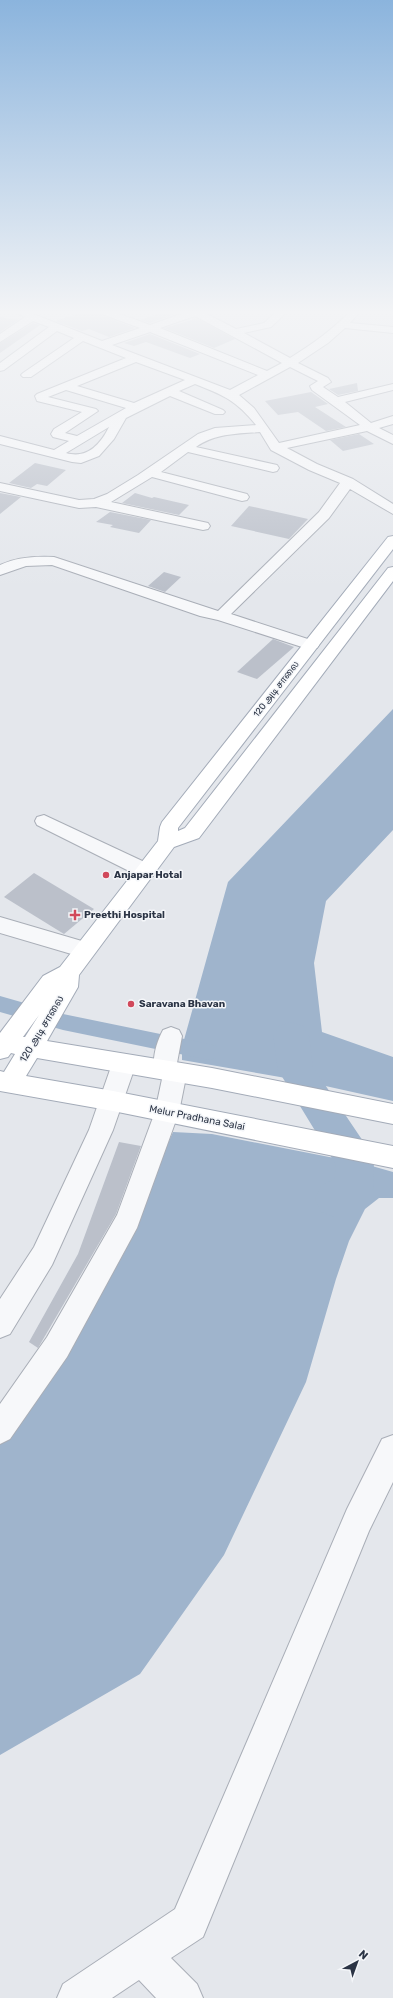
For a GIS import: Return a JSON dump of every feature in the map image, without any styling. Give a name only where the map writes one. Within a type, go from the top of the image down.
[{"type":"main road","name":"120 அடி சாலை","points":[[2,1045],[67,987],[68,973],[167,842],[169,827],[393,540]]},
{"type":"main road","points":[[167,842],[192,833],[393,571]]},
{"type":"main road","name":"120 அடி சாலை","points":[[5,1082],[31,1048],[41,1011]]},
{"type":"main road","points":[[2,1045],[31,1048],[124,1064],[168,1067],[212,1078],[387,1113]]},
{"type":"main road","name":"Melur Pradhana Salai","points":[[5,1082],[113,1101],[393,1157]]},
{"type":"street","points":[[63,403],[92,411],[57,434],[78,440]]},
{"type":"street","points":[[98,403],[128,411]]},
{"type":"street","points":[[108,403],[128,411]]},
{"type":"street","points":[[56,454],[128,411],[145,403]]},
{"type":"street","points":[[197,403],[218,412]]},
{"type":"street","points":[[242,403],[250,410],[264,428],[275,447],[313,468],[348,482],[393,510]]},
{"type":"street","points":[[339,403],[369,427],[393,440]]},
{"type":"street","points":[[0,440],[77,459],[88,457],[97,451],[112,435],[128,411]]},
{"type":"street","points":[[275,447],[369,427],[393,420]]},
{"type":"street","points":[[96,503],[112,497],[151,473],[202,437],[215,432],[264,428]]},
{"type":"street","points":[[186,448],[273,468]]},
{"type":"street","points":[[151,473],[242,497]]},
{"type":"street","points":[[221,616],[324,515],[348,482]]},
{"type":"street","points":[[0,487],[79,504],[96,503],[203,526]]},
{"type":"street","points":[[0,571],[10,565],[30,560],[54,562],[205,613],[221,616],[311,645]]},
{"type":"street","points":[[44,822],[146,871]]},
{"type":"street","points":[[0,925],[85,950]]},
{"type":"street","points":[[0,1429],[57,1347],[128,1220],[167,1112],[168,1067],[171,1036]]},
{"type":"street","points":[[0,1324],[43,1256],[101,1130],[113,1101],[124,1064]]},
{"type":"street","points":[[77,1998],[189,1923],[358,1520],[393,1450]]},
{"type":"street","points":[[142,1955],[183,1998]]},
{"type":"water","points":[[393,709],[393,830],[326,901],[314,963],[322,1032],[393,1057],[393,1101],[303,1081],[182,1060],[182,1047],[228,882]]},
{"type":"water","points":[[173,1132],[212,1134],[365,1164],[393,1172],[393,1198],[379,1198],[365,1209],[349,1241],[336,1279],[306,1382],[224,1555],[140,1674],[0,1755],[0,1443],[142,1202]]},
{"type":"building","points":[[267,403],[327,403],[328,404],[315,407],[346,427],[326,431],[298,412],[278,415]]},
{"type":"building","points":[[359,434],[374,444],[343,451],[330,440]]},
{"type":"building","points":[[35,463],[66,470],[47,486],[37,484],[31,488],[9,483]]},
{"type":"building","points":[[0,493],[21,497],[0,514]]},
{"type":"building","points":[[135,493],[189,505],[179,515],[122,503]]},
{"type":"building","points":[[249,506],[308,519],[289,539],[231,526]]},
{"type":"building","points":[[110,512],[151,520],[139,533],[110,527],[113,525],[96,522]]},
{"type":"building","points":[[164,572],[181,577],[165,592],[148,586]]},
{"type":"building","points":[[273,639],[294,647],[257,679],[237,672]]},
{"type":"building","points":[[34,873],[94,909],[64,934],[4,897]]},
{"type":"building","points":[[119,1142],[141,1146],[116,1214],[38,1348],[29,1342],[78,1254]]},
{"type":"waterway","points":[[0,1004],[63,1022],[209,1052]]},
{"type":"waterway","points":[[291,1036],[296,1070],[355,1162],[353,1189],[335,1199]]},
{"type":"place","name":"Anjapar Hotal","points":[[106,875]]},
{"type":"place","name":"Preethi Hospital","points":[[75,915]]},
{"type":"place","name":"Saravana Bhavan","points":[[131,1004]]}]
